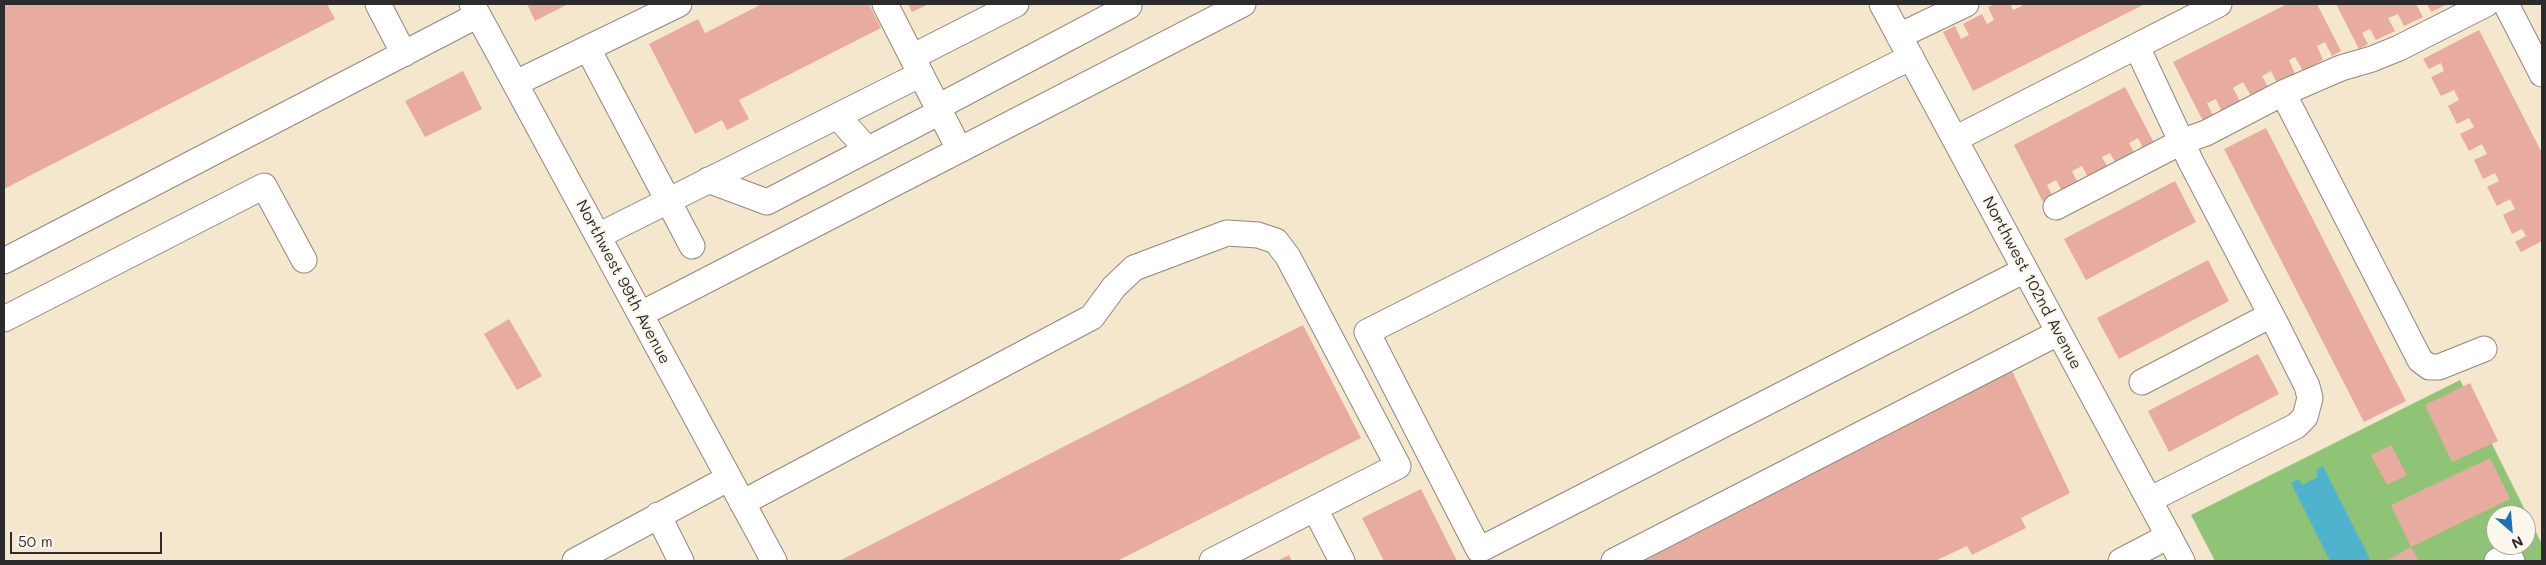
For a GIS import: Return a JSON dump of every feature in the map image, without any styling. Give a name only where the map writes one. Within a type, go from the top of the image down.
[{"type":"street","points":[[378,4],[404,54]]},
{"type":"street","points":[[516,83],[679,4]]},
{"type":"street","points":[[885,4],[959,150]]},
{"type":"street","points":[[598,236],[838,117],[916,65],[1016,4]]},
{"type":"street","points":[[708,180],[767,202],[867,150],[1129,6],[1128,4]]},
{"type":"street","points":[[640,314],[1243,4]]},
{"type":"street","name":"Northwest 102nd Avenue","points":[[1882,4],[2182,561]]},
{"type":"street","points":[[1966,4],[1930,21],[1905,46],[1367,332],[1479,550],[2025,270]]},
{"type":"street","points":[[1955,139],[2219,4]]},
{"type":"street","points":[[2056,207],[2182,142],[2206,133],[2283,93],[2341,68],[2372,60],[2486,4]]},
{"type":"street","points":[[2506,4],[2542,74]]},
{"type":"street","points":[[4,261],[404,54],[475,9]]},
{"type":"street","name":"Northwest 99th Avenue","points":[[475,9],[774,561]]},
{"type":"street","points":[[2138,47],[2182,142],[2309,392],[2310,405],[2305,417],[2296,426],[2149,500]]},
{"type":"street","points":[[588,49],[667,202],[692,246]]},
{"type":"street","points":[[2283,93],[2420,360],[2429,367],[2439,367],[2484,349]]},
{"type":"street","points":[[838,117],[867,150]]},
{"type":"street","points":[[4,319],[264,186],[304,260]]},
{"type":"street","points":[[742,503],[1092,317],[1114,287],[1134,268],[1227,233],[1258,235],[1276,241],[1288,257],[1398,466],[1212,561]]},
{"type":"street","points":[[2142,382],[2270,315]]},
{"type":"street","points":[[1614,561],[2058,333]]},
{"type":"street","points":[[575,561],[729,478]]},
{"type":"street","points":[[1315,509],[1342,561]]},
{"type":"street","points":[[658,515],[681,561]]},
{"type":"street","points":[[2121,561],[2169,536]]},
{"type":"street","points":[[2497,561],[2509,555],[2512,561]]},
{"type":"green space","points":[[2460,380],[2522,505],[2486,505],[2486,555],[2536,555],[2536,532],[2542,544],[2542,561],[2215,561],[2191,515]]},
{"type":"water","points":[[2323,466],[2370,559],[2365,561],[2330,561],[2291,483],[2299,479],[2302,485],[2318,477],[2316,470]]},
{"type":"building","points":[[4,4],[327,4],[335,19],[4,189]]},
{"type":"building","points":[[527,4],[568,4],[535,21]]},
{"type":"building","points":[[762,4],[869,4],[881,28],[739,100],[749,119],[727,130],[722,120],[695,134],[649,44],[698,19],[705,33]]},
{"type":"building","points":[[908,4],[929,4],[912,12]]},
{"type":"building","points":[[1995,4],[2010,4],[2013,10],[2022,6],[2021,4],[2145,4],[1973,91],[1943,32],[1955,26],[1961,39],[1969,35],[1963,24],[1982,14],[1987,24],[1994,20],[1988,7]]},
{"type":"building","points":[[2287,4],[2317,4],[2341,51],[2332,56],[2325,42],[2317,46],[2323,60],[2303,71],[2295,57],[2289,60],[2295,74],[2277,83],[2271,71],[2262,76],[2268,87],[2251,96],[2243,82],[2233,88],[2241,103],[2222,112],[2216,99],[2207,103],[2213,116],[2203,121],[2173,62]]},
{"type":"building","points":[[2336,4],[2416,4],[2423,17],[2404,26],[2398,14],[2388,18],[2395,31],[2376,40],[2370,29],[2362,33],[2368,44],[2359,49]]},
{"type":"building","points":[[2427,4],[2448,4],[2431,12]]},
{"type":"building","points":[[2479,30],[2542,153],[2542,241],[2521,252],[2515,242],[2526,236],[2522,229],[2512,234],[2503,215],[2515,209],[2510,199],[2497,206],[2487,187],[2499,181],[2495,173],[2483,179],[2474,160],[2487,154],[2482,144],[2469,151],[2460,134],[2474,127],[2469,118],[2457,124],[2448,106],[2459,100],[2454,90],[2441,96],[2431,77],[2444,71],[2441,63],[2429,69],[2423,59]]},
{"type":"building","points":[[463,71],[482,109],[425,137],[405,101]]},
{"type":"building","points":[[2125,87],[2155,145],[2144,150],[2138,138],[2129,143],[2136,156],[2117,166],[2110,153],[2102,157],[2108,168],[2089,179],[2082,166],[2072,171],[2079,185],[2063,193],[2056,180],[2047,185],[2053,197],[2043,202],[2014,145]]},
{"type":"building","points":[[2266,128],[2406,401],[2364,422],[2224,149]]},
{"type":"building","points":[[2175,181],[2196,222],[2086,280],[2064,239]]},
{"type":"building","points":[[2208,260],[2229,301],[2119,359],[2097,318]]},
{"type":"building","points":[[509,319],[542,376],[517,390],[484,334]]},
{"type":"building","points":[[1303,325],[1361,438],[1117,561],[839,561]]},
{"type":"building","points":[[2258,354],[2279,394],[2169,452],[2148,411]]},
{"type":"building","points":[[2012,371],[2070,493],[2021,518],[2026,528],[1972,555],[1967,546],[1935,561],[1643,561]]},
{"type":"building","points":[[2470,383],[2498,441],[2452,462],[2425,405]]},
{"type":"building","points":[[2391,445],[2407,475],[2387,485],[2371,455]]},
{"type":"building","points":[[2490,458],[2510,499],[2498,505],[2486,505],[2486,511],[2411,547],[2391,505]]},
{"type":"building","points":[[1421,489],[1457,561],[1384,561],[1362,518]]},
{"type":"building","points":[[2411,547],[2419,561],[2386,561]]},
{"type":"building","points":[[1289,555],[1292,561],[1277,561]]}]
